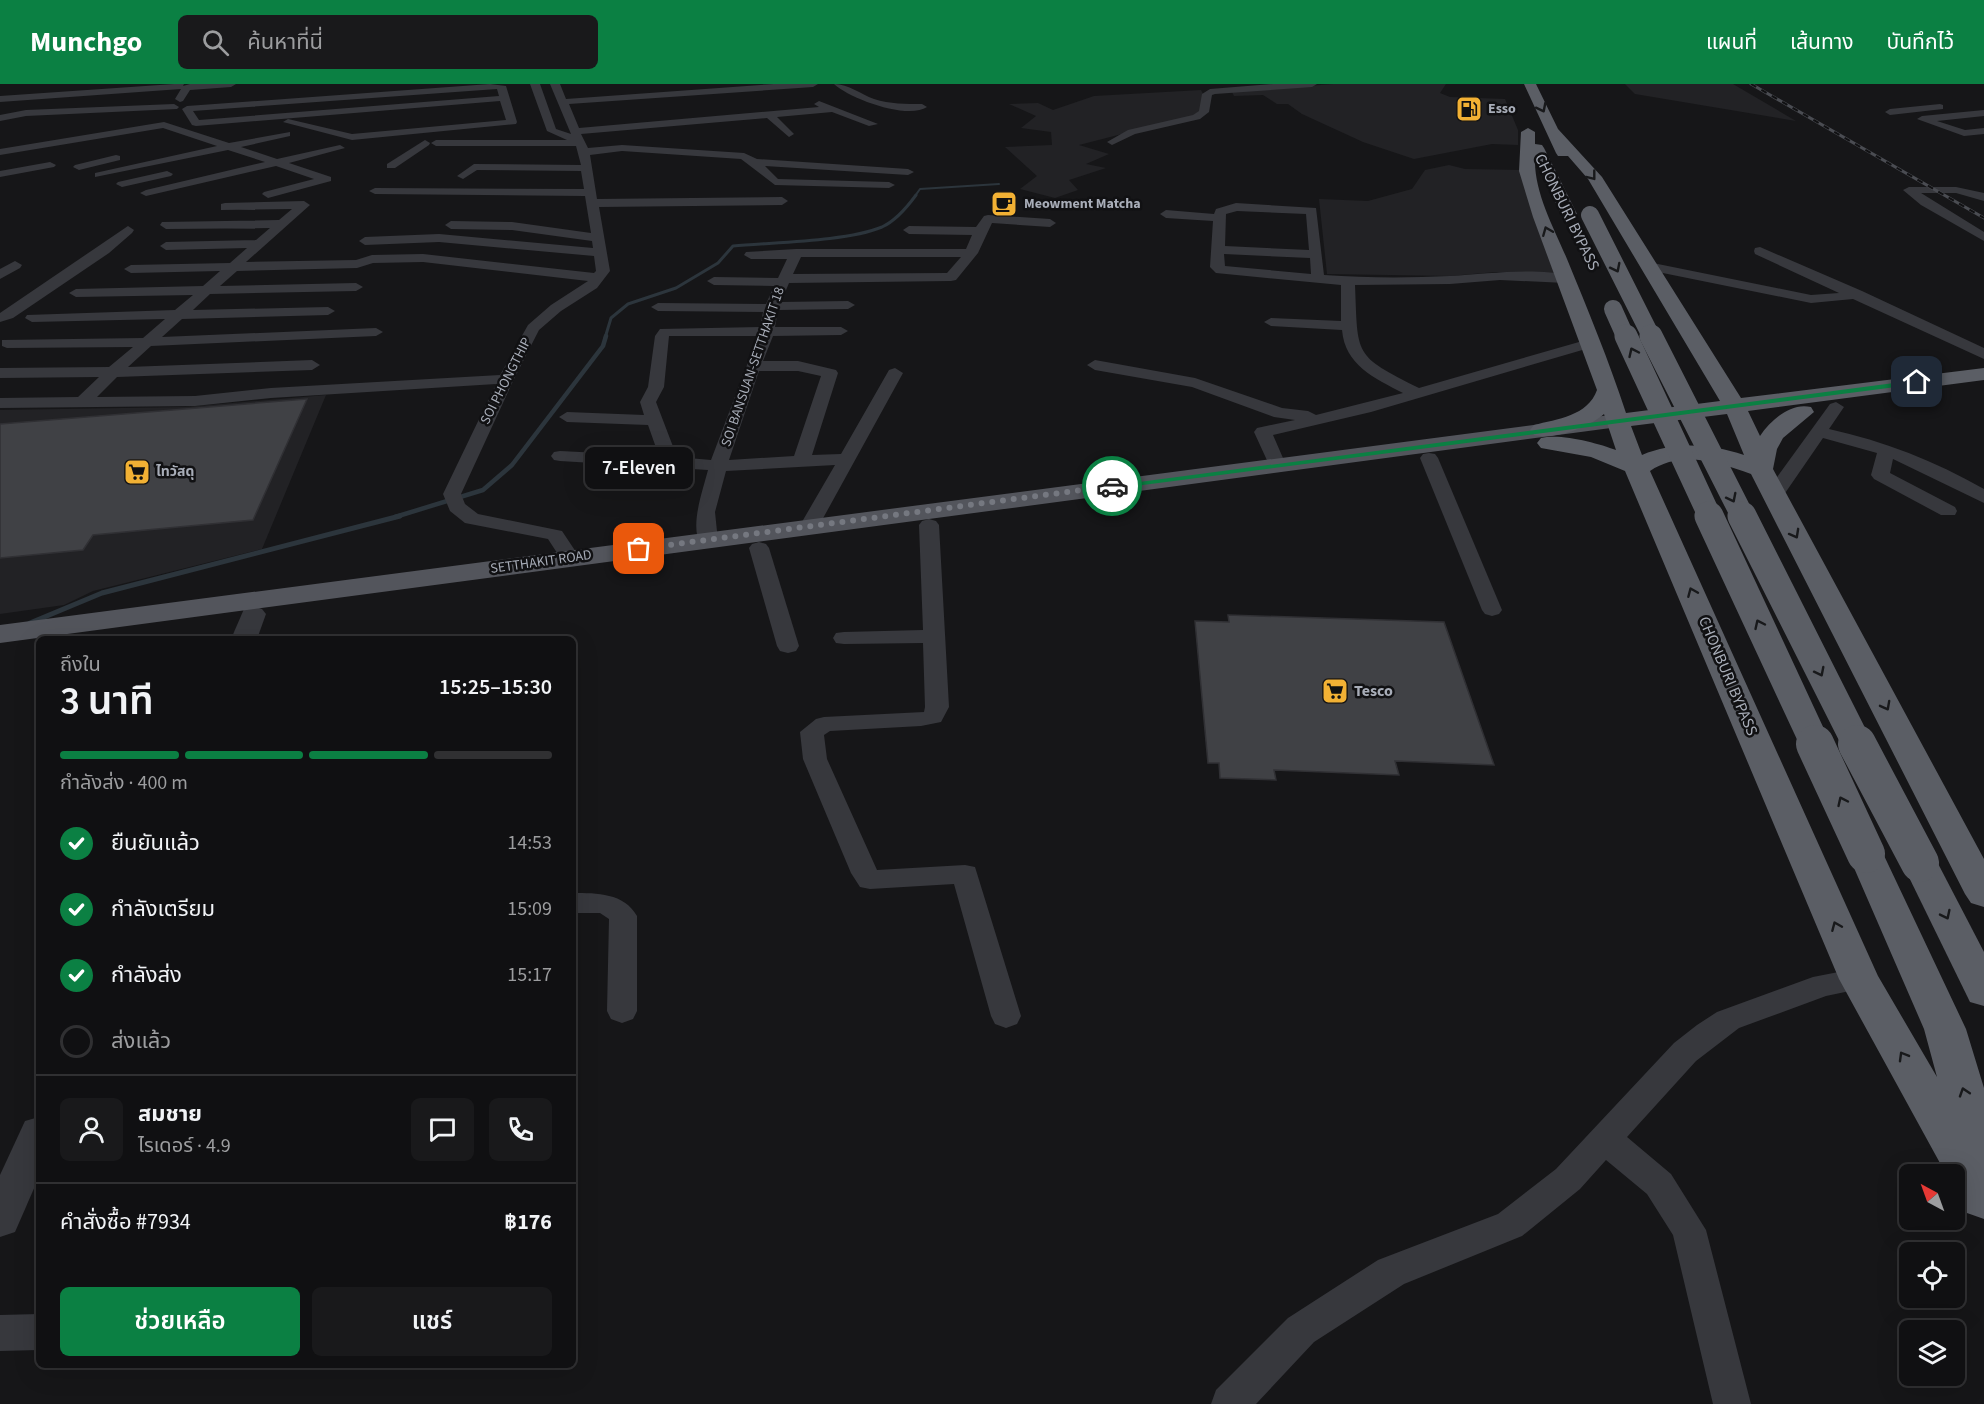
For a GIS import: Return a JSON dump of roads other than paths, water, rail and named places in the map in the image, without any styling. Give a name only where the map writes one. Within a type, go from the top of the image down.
[{"type":"highway","name":"CHONBURI BYPASS","points":[[1530,84],[1572,174]]},
{"type":"highway","name":"CHONBURI BYPASS","points":[[1984,991],[1920,863],[1882,794],[1581,211],[1526,125],[1527,171],[1541,217],[1605,380],[1620,428],[1859,979],[1984,1198]]},
{"type":"highway","name":"CHONBURI BYPASS","points":[[1554,132],[1594,177],[1713,372],[1743,397],[1767,482],[1983,890]]},
{"type":"highway","name":"CHONBURI BYPASS","points":[[1581,211],[1945,1029],[1965,1097],[1984,1147]]},
{"type":"highway","points":[[1546,436],[1586,417],[1602,404],[1605,380],[1616,380],[1636,387],[1672,391],[1700,387],[1709,380],[1713,372]]},
{"type":"highway","points":[[1743,397],[1809,404],[1984,374]]},
{"type":"highway","points":[[1620,428],[1743,397],[1836,407],[1984,387]]},
{"type":"highway","points":[[1767,482],[1762,457],[1770,436],[1778,427],[1809,404]]},
{"type":"highway","points":[[1546,436],[1598,451],[1638,468],[1659,455],[1677,452],[1720,456],[1767,482]]},
{"type":"main road","name":"SETTHAKIT ROAD","points":[[54,636],[251,618],[928,525],[1277,465],[1620,428]]},
{"type":"main road","name":"SETTHAKIT ROAD","points":[[251,618],[570,558],[808,527],[1429,458],[1546,436]]},
{"type":"main road","name":"SETTHAKIT ROAD","points":[[1,643],[36,638]]},
{"type":"street","points":[[21,98],[32,84]]},
{"type":"street","points":[[84,103],[106,84]]},
{"type":"street","points":[[0,99],[156,89],[178,87],[179,84]]},
{"type":"street","points":[[231,84],[187,87],[180,99],[500,85],[512,122],[352,136],[265,117]]},
{"type":"street","points":[[394,84],[342,93],[188,110],[196,123],[516,98]]},
{"type":"street","points":[[563,102],[807,84],[806,98],[829,110],[873,124]]},
{"type":"street","points":[[839,84],[850,92],[890,108],[922,107]]},
{"type":"street","points":[[1112,141],[1132,132],[1196,117],[1204,112],[1207,94],[1214,91],[1312,84]]},
{"type":"street","points":[[131,269],[357,264],[372,259],[423,258],[598,278],[603,271],[592,198],[580,142],[563,102],[561,88]]},
{"type":"street","points":[[1266,88],[1282,98]]},
{"type":"street","points":[[148,101],[156,89]]},
{"type":"street","points":[[341,111],[342,93]]},
{"type":"street","points":[[533,94],[552,131],[580,142],[659,128],[718,124],[770,115],[829,110],[842,123]]},
{"type":"street","points":[[1896,101],[1922,110]]},
{"type":"street","points":[[0,108],[67,105]]},
{"type":"street","points":[[1890,112],[1953,105]]},
{"type":"street","points":[[496,111],[508,110]]},
{"type":"street","points":[[22,112],[56,124],[80,138]]},
{"type":"street","points":[[0,117],[22,112],[175,112],[56,124]]},
{"type":"street","points":[[1984,113],[1922,119],[1964,133],[1984,131]]},
{"type":"street","points":[[770,115],[789,134]]},
{"type":"street","points":[[569,117],[581,116]]},
{"type":"street","points":[[305,126],[341,123]]},
{"type":"street","points":[[185,137],[217,124]]},
{"type":"street","points":[[0,152],[157,125],[164,125],[185,137]]},
{"type":"street","points":[[140,141],[185,137],[207,138],[239,131]]},
{"type":"street","points":[[99,176],[286,134]]},
{"type":"street","points":[[14,138],[28,147]]},
{"type":"street","points":[[207,138],[253,154],[275,172]]},
{"type":"street","points":[[375,142],[580,142],[622,148],[744,156],[754,162],[775,182],[889,185]]},
{"type":"street","points":[[411,167],[391,166],[425,143]]},
{"type":"street","points":[[232,159],[287,146]]},
{"type":"street","points":[[80,167],[132,154],[234,186],[340,148]]},
{"type":"street","points":[[0,174],[56,160]]},
{"type":"street","points":[[754,162],[908,171]]},
{"type":"street","points":[[146,194],[206,179],[300,170],[321,165]]},
{"type":"street","points":[[463,176],[474,167],[586,168]]},
{"type":"street","points":[[123,184],[180,170]]},
{"type":"street","points":[[300,170],[326,179]]},
{"type":"street","points":[[867,185],[878,170]]},
{"type":"street","points":[[268,194],[341,176]]},
{"type":"street","points":[[375,190],[592,198],[782,201]]},
{"type":"street","points":[[1984,197],[1956,190],[1909,190],[1984,237]]},
{"type":"street","points":[[714,281],[951,277],[971,253],[980,231],[998,204]]},
{"type":"street","points":[[83,402],[113,372],[304,205],[225,207]]},
{"type":"street","points":[[1318,279],[1312,211],[1236,207],[1220,212],[1217,267],[1221,270],[1318,279],[1348,280],[1450,280],[1500,276],[1566,279]]},
{"type":"street","points":[[1166,214],[1220,218]]},
{"type":"street","points":[[988,219],[1050,223]]},
{"type":"street","points":[[166,225],[280,224]]},
{"type":"street","points":[[437,225],[512,226],[598,238]]},
{"type":"street","points":[[0,318],[8,315],[104,250],[128,230]]},
{"type":"street","points":[[909,231],[980,231]]},
{"type":"street","points":[[365,241],[452,239],[600,253]]},
{"type":"street","points":[[423,258],[442,248],[452,239]]},
{"type":"street","points":[[166,246],[260,244]]},
{"type":"street","points":[[1219,250],[1316,254]]},
{"type":"street","points":[[1761,251],[1984,354]]},
{"type":"street","points":[[751,255],[971,253]]},
{"type":"street","name":"SOI BANSUAN-SETTHAKIT 18","points":[[708,541],[706,512],[718,466],[767,332],[772,307],[796,255]]},
{"type":"street","points":[[0,275],[15,265]]},
{"type":"street","points":[[1648,266],[1811,299],[1857,294]]},
{"type":"street","name":"SOI PHONGTHIP","points":[[570,558],[555,535],[472,519],[454,501],[506,379],[533,328],[556,308],[592,285],[598,278]]},
{"type":"street","points":[[1348,280],[1352,346],[1358,357],[1370,368],[1416,393]]},
{"type":"street","points":[[76,293],[356,287]]},
{"type":"street","points":[[658,307],[848,305]]},
{"type":"street","points":[[32,318],[328,311]]},
{"type":"street","points":[[1271,322],[1351,326]]},
{"type":"street","points":[[670,462],[648,402],[656,387],[662,336],[665,332],[841,331]]},
{"type":"street","points":[[7,343],[149,342],[376,332]]},
{"type":"street","points":[[1277,465],[1263,432],[1365,409],[1591,343]]},
{"type":"street","points":[[0,373],[113,372],[312,365]]},
{"type":"street","points":[[1095,365],[1195,382],[1280,413],[1326,418]]},
{"type":"street","points":[[753,366],[798,366],[830,373],[801,460]]},
{"type":"street","points":[[808,527],[895,373]]},
{"type":"street","points":[[0,404],[195,401],[271,393],[506,379]]},
{"type":"street","points":[[1767,482],[1819,432],[1836,407]]},
{"type":"street","points":[[567,417],[654,420]]},
{"type":"street","points":[[1819,432],[1851,438],[1887,450],[1984,497]]},
{"type":"street","points":[[1887,450],[1880,475],[1948,512]]},
{"type":"street","points":[[560,456],[718,466],[847,459]]},
{"type":"street","points":[[1429,458],[1492,610]]},
{"type":"street","points":[[928,525],[937,706],[933,717],[824,724],[812,732],[814,759],[864,873],[870,880],[964,874],[1006,1016]]},
{"type":"street","points":[[759,548],[788,646]]},
{"type":"street","points":[[844,638],[932,636]]},
{"type":"street","points":[[576,903],[606,903],[616,908],[623,916],[622,1011]]},
{"type":"street","points":[[1230,1404],[1301,1330],[1391,1272],[1510,1225],[1568,1179],[1685,1052],[1728,1020],[1822,984],[1859,979]]},
{"type":"street","points":[[1605,1139],[1659,1184],[1689,1230],[1732,1404]]},
{"type":"street","points":[[0,1219],[36,1140]]},
{"type":"street","points":[[0,1333],[36,1332]]},
{"type":"waterway","points":[[915,196],[920,189],[999,184]]},
{"type":"waterway","points":[[605,338],[611,318],[628,304],[676,288],[718,263],[733,246],[830,239],[867,232],[892,221],[916,195]]},
{"type":"waterway","points":[[395,517],[483,490],[512,465],[603,346],[606,336]]},
{"type":"waterway","points":[[30,623],[102,593],[400,516]]},
{"type":"railway","points":[[1751,84],[1984,218]]},
{"type":"place","name":"Esso","points":[[1469,109]]},
{"type":"place","name":"Meowment Matcha","points":[[1004,204]]},
{"type":"place","name":"ไทวัสดุ","points":[[137,472]]},
{"type":"place","name":"7-Eleven","points":[[639,549]]},
{"type":"place","name":"Tesco","points":[[1335,691]]}]
